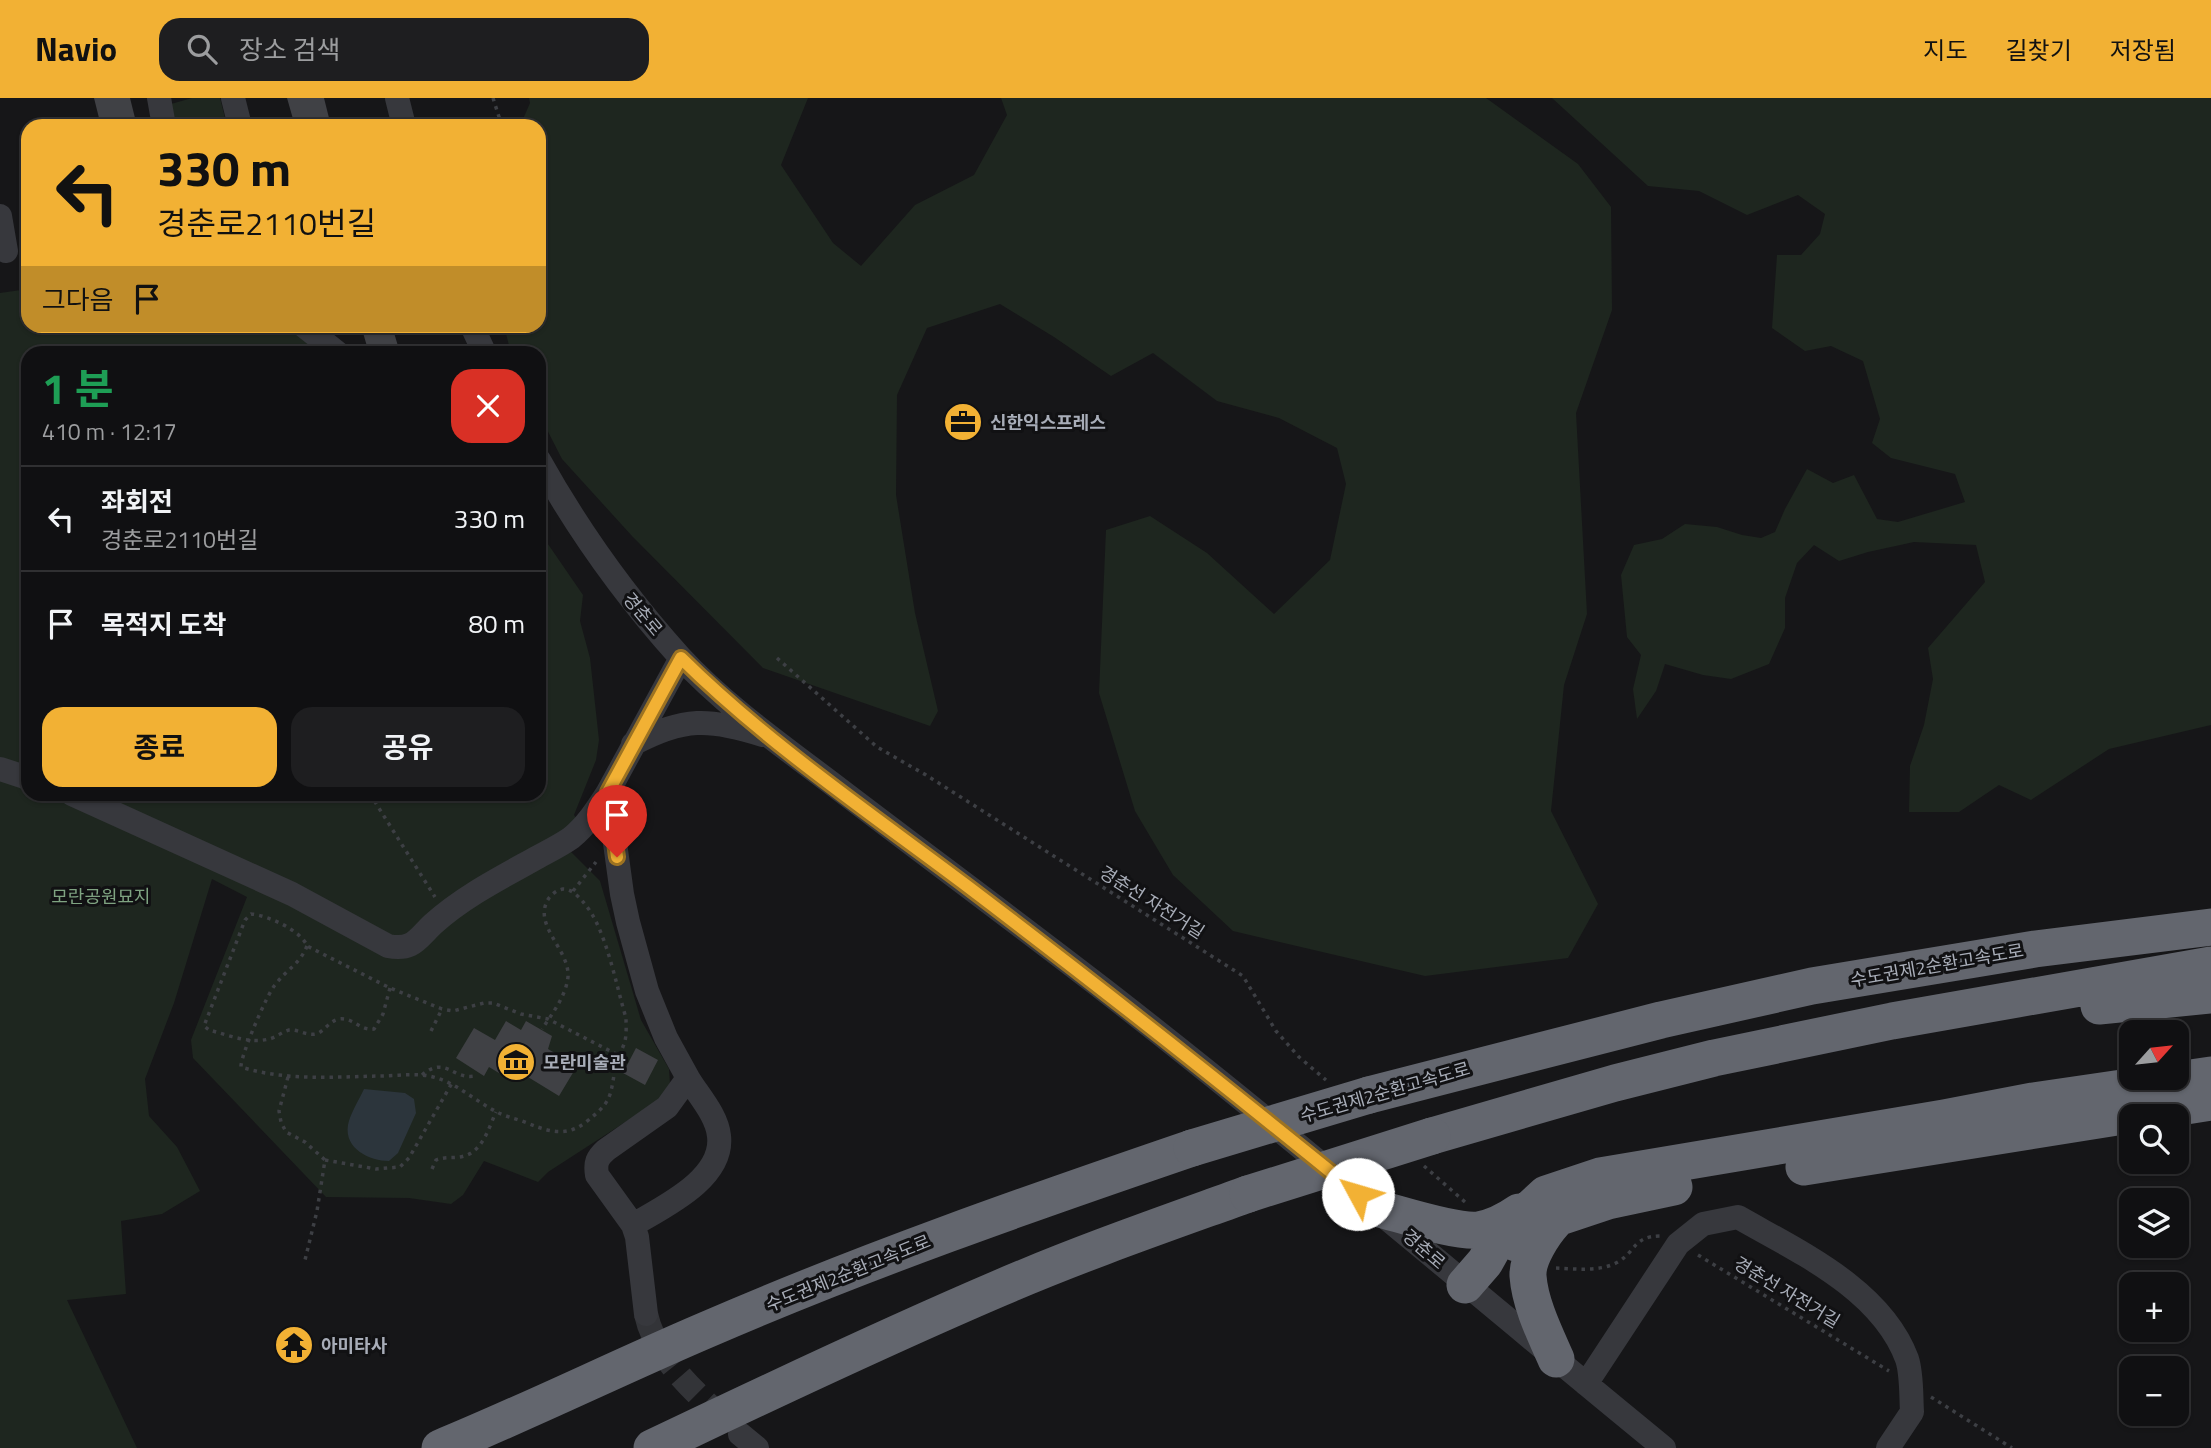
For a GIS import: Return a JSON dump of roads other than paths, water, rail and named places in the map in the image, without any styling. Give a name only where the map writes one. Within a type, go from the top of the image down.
[{"type":"highway","points":[[2035,949],[2211,911]]},
{"type":"highway","name":"수도권제2순환고속도로","points":[[440,1448],[707,1329],[861,1266],[1019,1207],[1192,1148],[1369,1095],[1661,1020],[1812,986],[2035,949],[2211,927]]},
{"type":"highway","points":[[652,1448],[780,1387],[1001,1288],[1248,1194],[1428,1151],[1615,1083],[1701,1061],[1892,1021],[2211,965]]},
{"type":"highway","points":[[1892,1021],[1945,1020],[2211,995]]},
{"type":"highway","points":[[1475,1274],[1499,1237],[1552,1206],[1574,1183],[1633,1169],[2033,1101],[2211,1075]]},
{"type":"highway","points":[[1376,1208],[1462,1229],[1477,1230],[1552,1206],[1608,1200],[1656,1190],[2211,1102]]},
{"type":"highway","points":[[1552,1206],[1527,1273],[1540,1322],[1556,1359]]},
{"type":"street","points":[[159,98],[163,119]]},
{"type":"street","points":[[233,98],[238,119]]},
{"type":"street","points":[[397,98],[402,119]]},
{"type":"street","points":[[0,216],[11,251]]},
{"type":"street","points":[[312,333],[329,346]]},
{"type":"street","name":"경춘로","points":[[546,472],[622,588],[681,658],[705,682],[771,737],[1108,993],[1376,1208],[1475,1274],[1556,1359],[1664,1448]]},
{"type":"street","points":[[87,801],[292,894],[388,946],[408,947],[445,913],[476,892],[569,839],[592,817],[681,658]]},
{"type":"street","points":[[633,744],[663,729],[698,722],[740,728],[771,737]]},
{"type":"street","points":[[0,769],[21,776]]},
{"type":"street","points":[[608,792],[628,922],[646,992],[666,1038],[716,1124],[719,1136],[715,1159],[700,1180],[688,1192],[633,1225]]},
{"type":"street","points":[[646,1314],[633,1225],[597,1175],[595,1165],[598,1157],[606,1150],[667,1107],[688,1078]]},
{"type":"street","points":[[1586,1384],[1678,1244],[1703,1224],[1738,1217],[1831,1270],[1885,1319],[1907,1360],[1912,1412],[1888,1448]]},
{"type":"tunnel","points":[[646,1314],[658,1346],[668,1360],[728,1423]]},
{"type":"place","name":"신한익스프레스","points":[[963,422]]},
{"type":"place","name":"모란미술관","points":[[516,1062]]},
{"type":"place","name":"아미타사","points":[[294,1345]]},
{"type":"park label","name":"모란공원묘지","points":[[101,896]]}]
